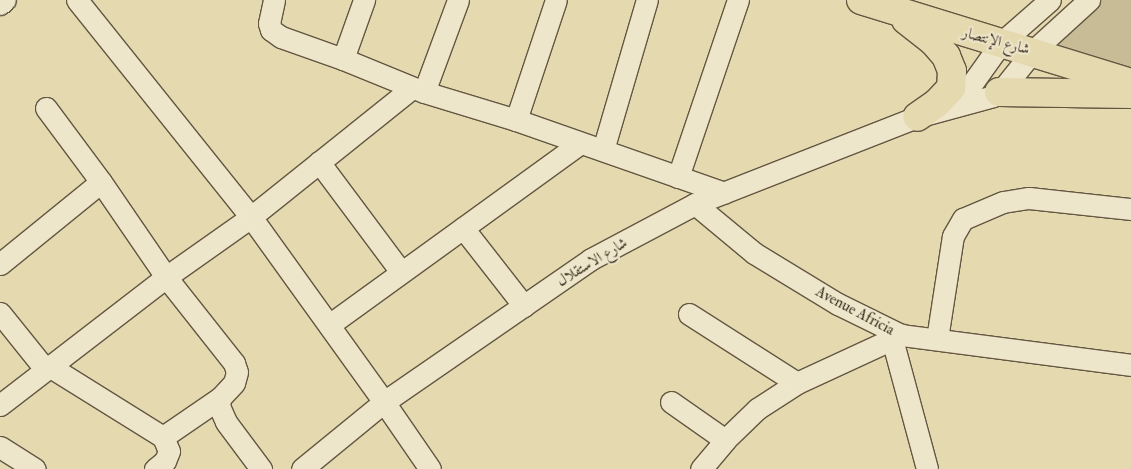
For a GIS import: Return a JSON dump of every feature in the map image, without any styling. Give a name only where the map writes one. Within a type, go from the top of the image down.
[{"type":"main road","name":"شارع الإنتصار","points":[[861,0],[1131,83]]},
{"type":"main road","points":[[895,12],[933,40],[946,56],[952,71],[951,88],[937,102],[917,117]]},
{"type":"main road","points":[[999,92],[1131,94]]},
{"type":"street","points":[[0,4],[5,0]]},
{"type":"street","points":[[77,0],[251,217],[430,469]]},
{"type":"street","points":[[274,0],[269,23],[270,30],[275,34],[343,59],[418,90],[516,120],[724,193]]},
{"type":"street","points":[[343,59],[364,0]]},
{"type":"street","points":[[0,405],[166,277],[251,217],[319,162],[418,90],[458,0]]},
{"type":"street","points":[[516,120],[556,0]]},
{"type":"street","points":[[602,150],[647,0]]},
{"type":"street","points":[[678,177],[738,0]]},
{"type":"street","points":[[956,106],[1001,43],[1050,0]]},
{"type":"street","points":[[999,92],[1032,51],[1089,0]]},
{"type":"street","name":"شارع الاستقلال","points":[[309,467],[384,402],[592,259],[695,204],[917,117],[988,99],[999,92]]},
{"type":"street","points":[[46,108],[101,182],[166,277],[234,363],[237,372],[234,383],[220,398],[163,436]]},
{"type":"street","points":[[329,325],[580,143]]},
{"type":"street","points":[[319,162],[401,272]]},
{"type":"street","points":[[0,264],[101,182]]},
{"type":"street","points":[[937,339],[953,236],[963,219],[1003,202],[1029,198],[1131,209]]},
{"type":"street","name":"Avenue Africia","points":[[695,204],[754,253],[896,337],[937,339],[1131,365]]},
{"type":"street","points":[[463,228],[524,306]]},
{"type":"street","points":[[0,313],[47,368],[163,436],[169,451],[165,461],[155,469]]},
{"type":"street","points":[[689,314],[796,383]]},
{"type":"street","points":[[701,469],[725,440],[757,409],[796,383],[896,337],[927,469]]},
{"type":"street","points":[[220,398],[219,406],[226,422],[261,469]]},
{"type":"street","points":[[671,402],[725,440]]},
{"type":"street","points":[[0,447],[35,469]]},
{"type":"shaded area","points":[[1101,0],[1131,0],[1131,69],[1049,45]]}]
